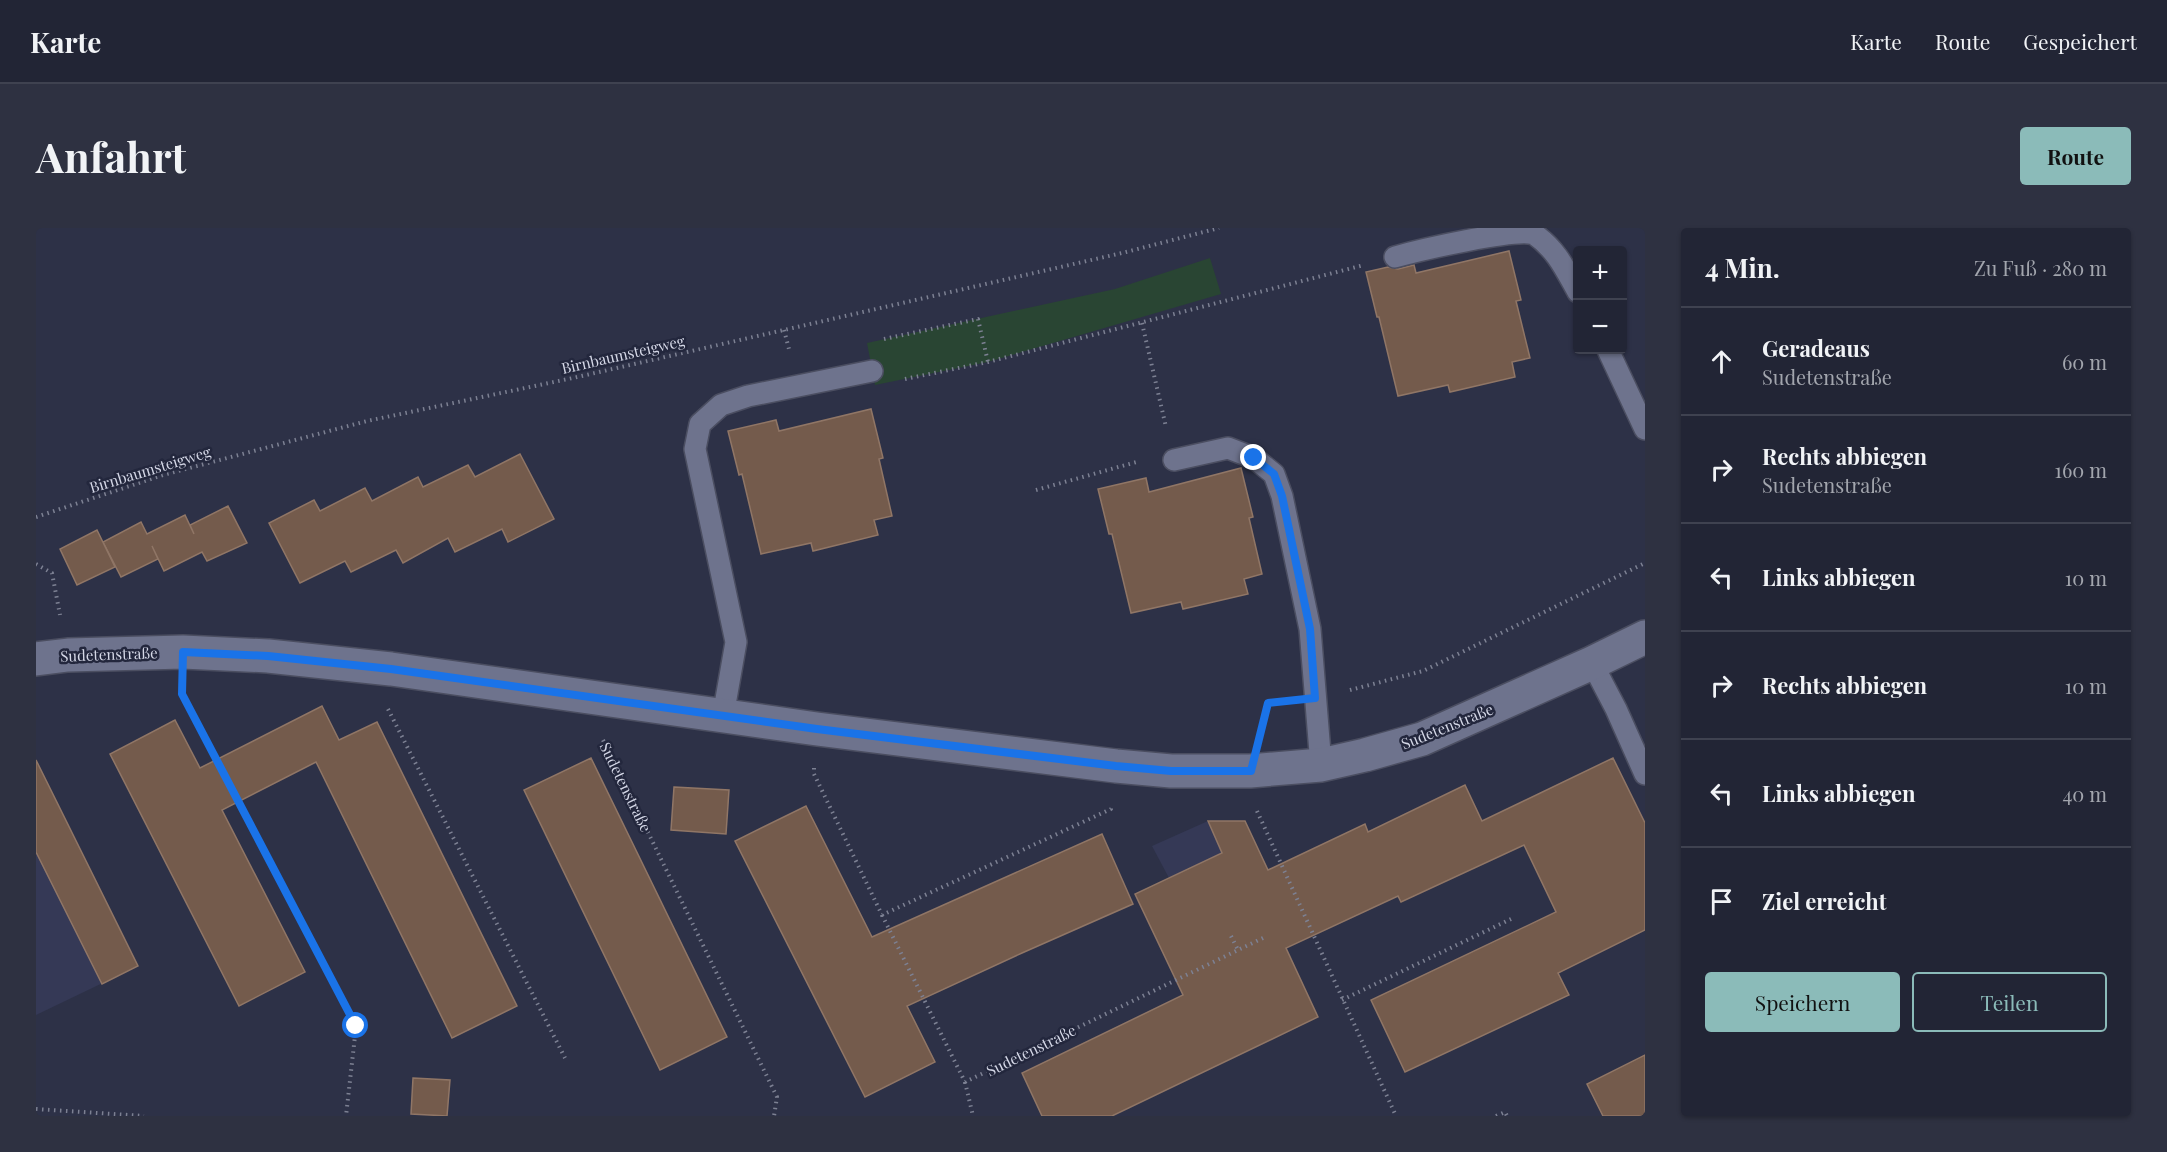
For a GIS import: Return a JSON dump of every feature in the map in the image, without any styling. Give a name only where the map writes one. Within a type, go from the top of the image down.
[{"type":"street","name":"Sudetenstraße","points":[[36,659],[68,654],[183,652],[268,656],[391,669],[817,729],[1116,766],[1171,771],[1251,771],[1321,765],[1422,739],[1645,637]]},
{"type":"lane","points":[[1395,257],[1506,231],[1532,232],[1555,252],[1573,283]]},
{"type":"lane","points":[[1610,354],[1645,429]]},
{"type":"lane","points":[[723,716],[736,642],[694,449],[700,424],[721,405],[748,396],[872,371]]},
{"type":"lane","points":[[1173,456],[1228,448],[1254,458],[1274,474],[1282,496],[1310,629],[1321,765]]},
{"type":"lane","points":[[1592,663],[1616,709],[1645,774]]},
{"type":"path","name":"Birnbaumsteigweg","points":[[36,517],[163,475],[367,421],[650,360],[1099,258],[1220,228]]},
{"type":"path","points":[[988,362],[978,318],[867,343],[875,385],[988,362],[1395,257]]},
{"type":"path","points":[[1036,490],[1173,456],[1142,323]]},
{"type":"path","points":[[1396,1116],[1258,816],[1251,771],[1268,703],[1315,698],[1423,671],[1645,563]]},
{"type":"path","points":[[36,564],[52,573],[68,654]]},
{"type":"path","points":[[183,652],[182,694],[356,1026],[346,1116]]},
{"type":"path","points":[[391,669],[388,710],[565,1059]]},
{"type":"path","name":"Sudetenstraße","points":[[608,700],[602,738],[777,1097],[774,1116]]},
{"type":"path","points":[[817,729],[814,774],[965,1083],[973,1116]]},
{"type":"path","points":[[882,915],[1111,809],[1116,766]]},
{"type":"path","points":[[1342,1000],[1511,919]]},
{"type":"path","points":[[1231,936],[1238,950]]},
{"type":"path","name":"Sudetenstraße","points":[[965,1083],[1265,937]]},
{"type":"path","points":[[36,1109],[144,1116]]},
{"type":"path","points":[[1496,1116],[1505,1112],[1507,1116]]},
{"type":"shaded area","points":[[36,761],[138,966],[36,1015]]},
{"type":"shaded area","points":[[1208,821],[1245,821],[1290,915],[1256,924],[1170,967],[1135,894],[1169,878],[1152,846]]},
{"type":"green space","points":[[1210,258],[1221,294],[988,362],[875,385],[867,343],[1115,289]]},
{"type":"building","points":[[1509,251],[1521,300],[1516,301],[1530,358],[1512,362],[1515,377],[1450,392],[1448,385],[1398,396],[1366,272],[1414,265],[1416,273]]},
{"type":"building","points":[[871,409],[883,458],[879,459],[892,516],[874,520],[878,535],[813,551],[811,543],[761,554],[742,474],[739,475],[728,431],[776,420],[779,431]]},
{"type":"building","points":[[520,454],[554,519],[508,542],[502,529],[455,552],[448,538],[403,563],[396,550],[351,572],[345,561],[300,583],[269,523],[314,500],[320,511],[365,488],[372,501],[418,477],[423,487],[468,465],[475,477]]},
{"type":"building","points":[[1241,468],[1253,517],[1249,518],[1262,574],[1244,579],[1248,594],[1183,609],[1181,602],[1131,613],[1112,534],[1109,534],[1098,489],[1146,478],[1149,492]]},
{"type":"building","points":[[228,506],[247,543],[207,561],[202,552],[164,571],[152,546],[158,559],[121,577],[103,542],[141,522],[147,534],[185,515],[194,534],[190,525]]},
{"type":"building","points":[[97,530],[115,567],[77,585],[60,549]]},
{"type":"building","points":[[322,706],[339,740],[377,722],[517,1006],[452,1038],[316,762],[222,810],[305,972],[239,1006],[110,754],[175,720],[200,768]]},
{"type":"building","points":[[591,758],[727,1037],[660,1070],[524,790]]},
{"type":"building","points":[[1613,758],[1645,823],[1645,930],[1558,973],[1569,995],[1405,1072],[1371,1000],[1556,912],[1524,845],[1401,902],[1398,896],[1286,948],[1318,1017],[1112,1116],[1042,1116],[1022,1073],[1183,995],[1135,894],[1222,853],[1208,821],[1245,821],[1268,870],[1365,824],[1368,832],[1465,785],[1482,821]]},
{"type":"building","points":[[36,760],[138,966],[102,984],[36,852]]},
{"type":"building","points":[[674,787],[729,790],[726,834],[671,830]]},
{"type":"building","points":[[806,806],[872,937],[1102,834],[1133,904],[907,1006],[935,1062],[865,1097],[735,841]]},
{"type":"building","points":[[1645,1055],[1645,1116],[1603,1116],[1587,1084]]},
{"type":"building","points":[[413,1078],[450,1080],[447,1116],[411,1114]]},
{"type":"route","points":[[356,1026],[182,694],[183,652],[268,656],[391,669],[817,729],[1116,766],[1171,771],[1251,771],[1268,703],[1315,698],[1310,629],[1282,496],[1274,474],[1254,458]]}]
